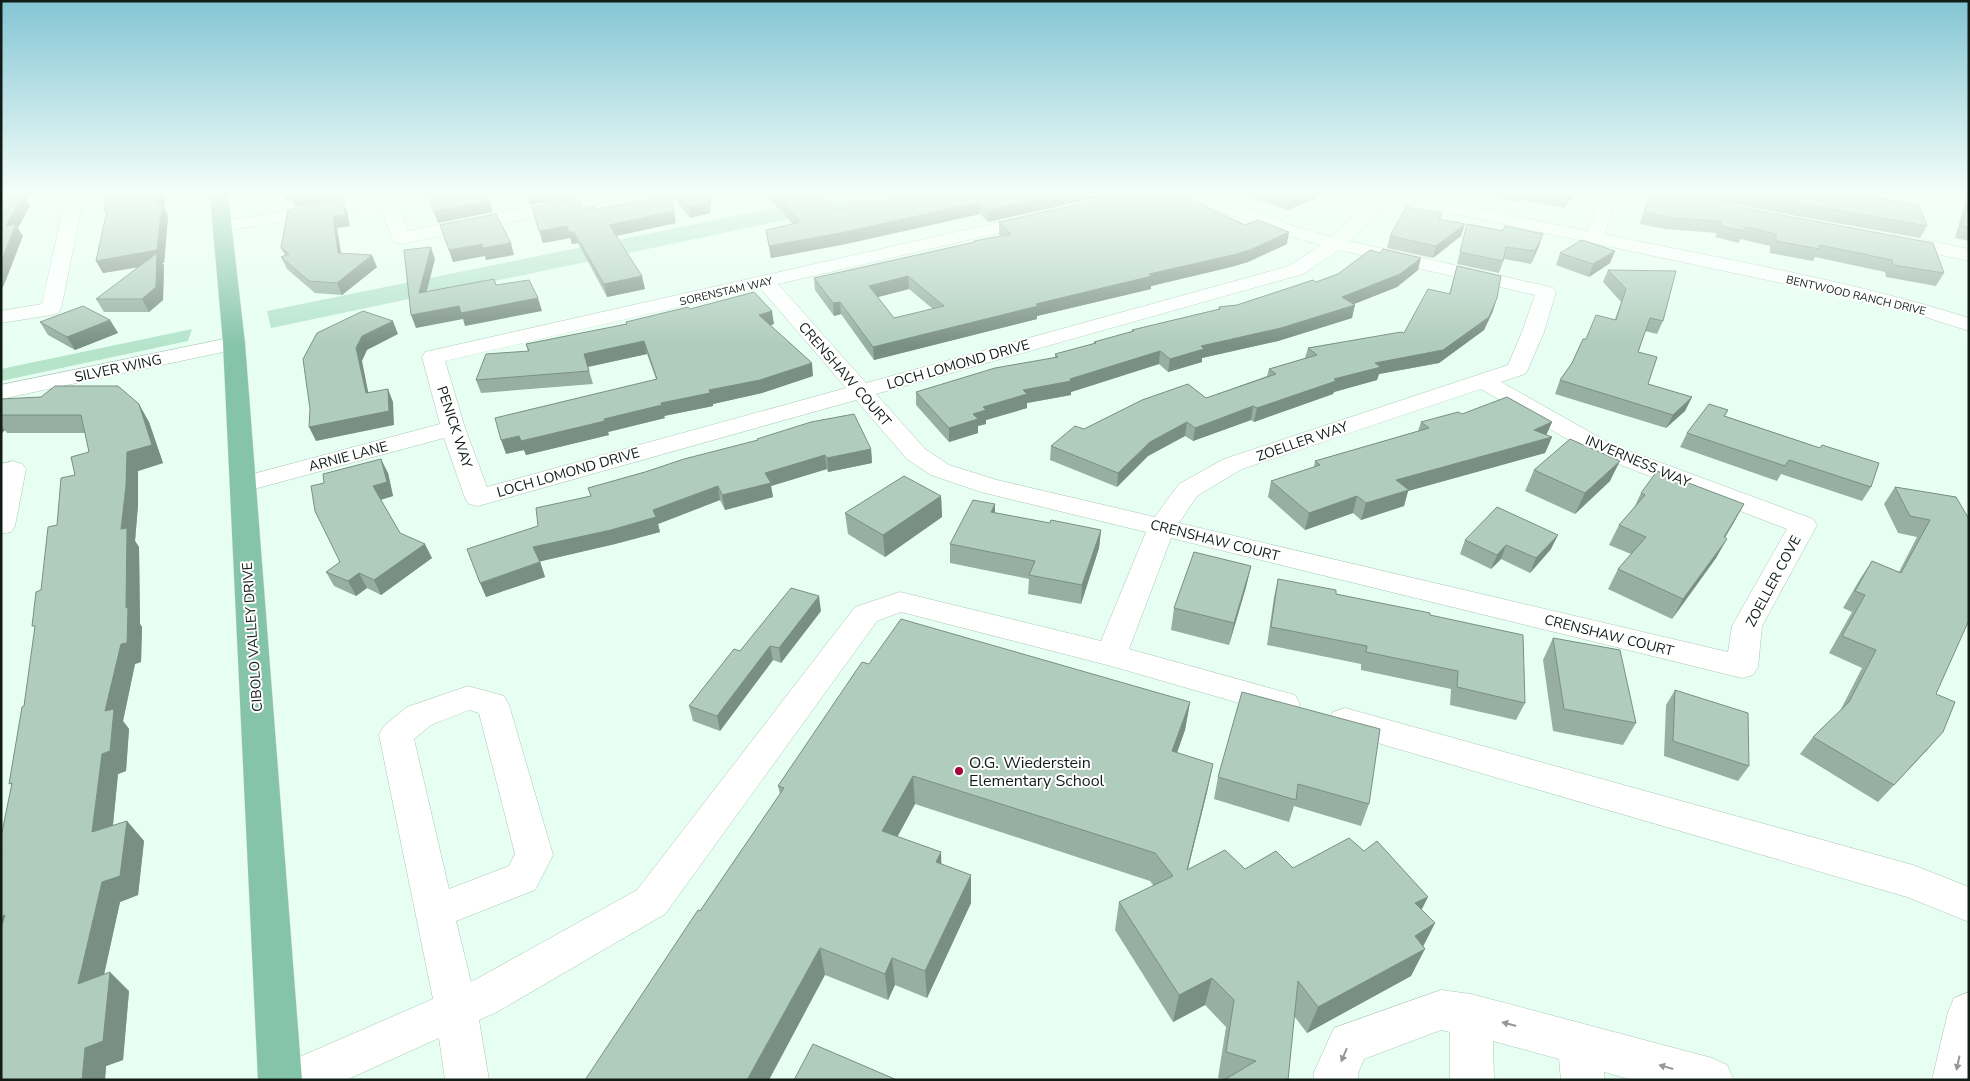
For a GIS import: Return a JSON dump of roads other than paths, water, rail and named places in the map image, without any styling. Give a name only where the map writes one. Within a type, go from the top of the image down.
[{"type":"main road","name":"CIBOLO VALLEY DRIVE","points":[[223,245],[234,343],[280,1080]]},
{"type":"street","points":[[1,317],[51,309],[64,245]]},
{"type":"street","name":"SORENSTAM WAY","points":[[433,356],[922,245]]},
{"type":"street","name":"LOCH LOMOND DRIVE","points":[[478,498],[1296,270],[1334,245]]},
{"type":"street","name":"ZOELLER WAY","points":[[1111,655],[1162,527],[1188,490],[1233,464],[1517,369],[1533,332],[1546,292],[1342,245]]},
{"type":"street","name":"BENTWOOD RANCH DRIVE","points":[[1630,245],[1839,289],[1922,310],[1969,325]]},
{"type":"street","points":[[1921,245],[1969,255]]},
{"type":"street","name":"CRENSHAW COURT","points":[[765,282],[916,454],[940,470],[990,486],[1742,667]]},
{"type":"street","name":"SILVER WING","points":[[1,392],[234,343]]},
{"type":"street","name":"PENICK WAY","points":[[433,356],[453,428],[478,498]]},
{"type":"street","name":"INVERNESS WAY","points":[[1482,380],[1604,450],[1802,525]]},
{"type":"street","name":"ARNIE LANE","points":[[243,484],[453,428]]},
{"type":"street","points":[[1,526],[7,471]]},
{"type":"street","name":"ZOELLER COVE","points":[[1742,667],[1747,626],[1802,525]]},
{"type":"street","points":[[296,1080],[482,998],[651,902],[866,614],[900,602],[1111,655],[1913,882],[1969,905]]},
{"type":"street","points":[[434,912],[522,878],[534,855],[493,705],[468,698],[418,716],[396,736],[434,912],[456,1009],[467,1080]]},
{"type":"street","points":[[1336,1080],[1336,1072],[1349,1043],[1440,1010],[1471,1014],[1580,1061],[1712,1080]]},
{"type":"street","points":[[1954,1080],[1969,1012]]},
{"type":"street","points":[[1471,1014],[1472,1080]]},
{"type":"place","name":"O.G. Wiederstein Elementary School","points":[[959,771]]}]
